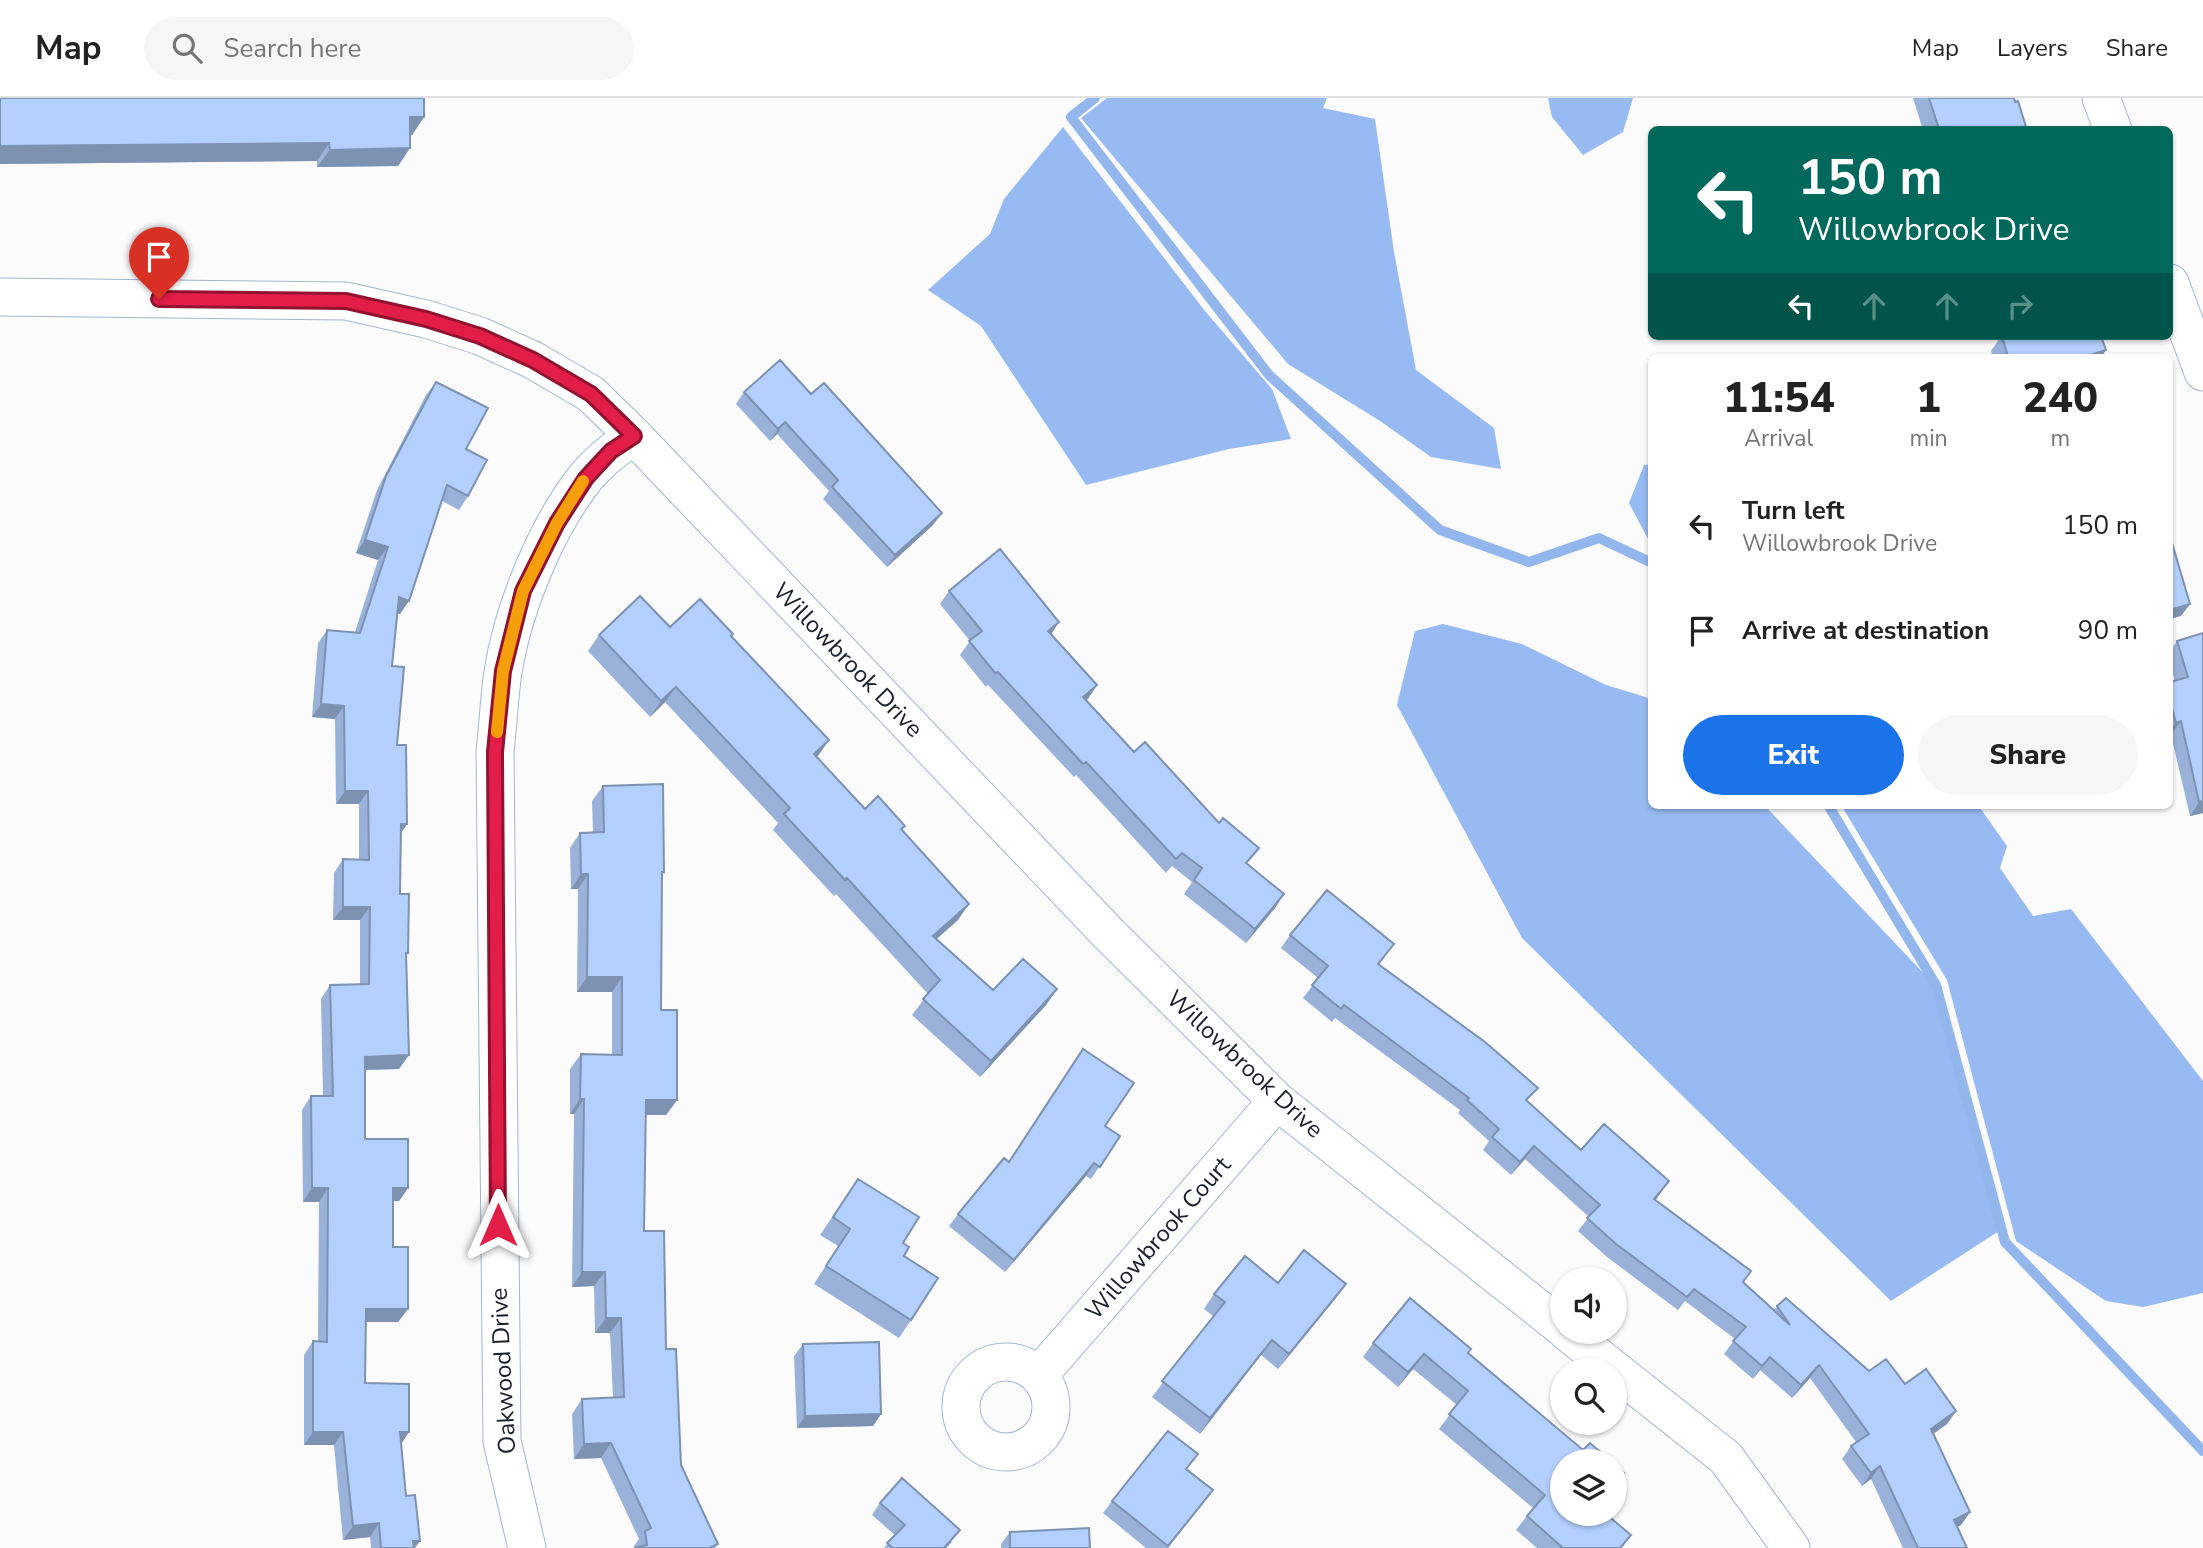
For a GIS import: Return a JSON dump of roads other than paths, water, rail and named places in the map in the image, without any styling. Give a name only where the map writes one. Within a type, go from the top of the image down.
[{"type":"street","points":[[2101,98],[2112,126]]},
{"type":"street","points":[[2173,291],[2203,372]]},
{"type":"street","name":"Willowbrook Drive","points":[[0,297],[346,301],[437,322],[480,336],[533,360],[591,394],[1107,932],[1277,1101],[1550,1318]]},
{"type":"street","name":"Oakwood Drive","points":[[527,1548],[502,1441],[495,752],[503,671],[523,591],[557,523],[586,478],[611,451],[634,436]]},
{"type":"street","name":"Willowbrook Court","points":[[1039,1376],[1277,1101]]},
{"type":"street","points":[[1582,1344],[1726,1458],[1791,1548]]},
{"type":"waterway","points":[[1095,98],[1071,117],[1269,375],[1440,530],[1529,562],[1599,538],[1648,561]]},
{"type":"waterway","points":[[1830,809],[1936,985],[2005,1242],[2203,1451]]}]
